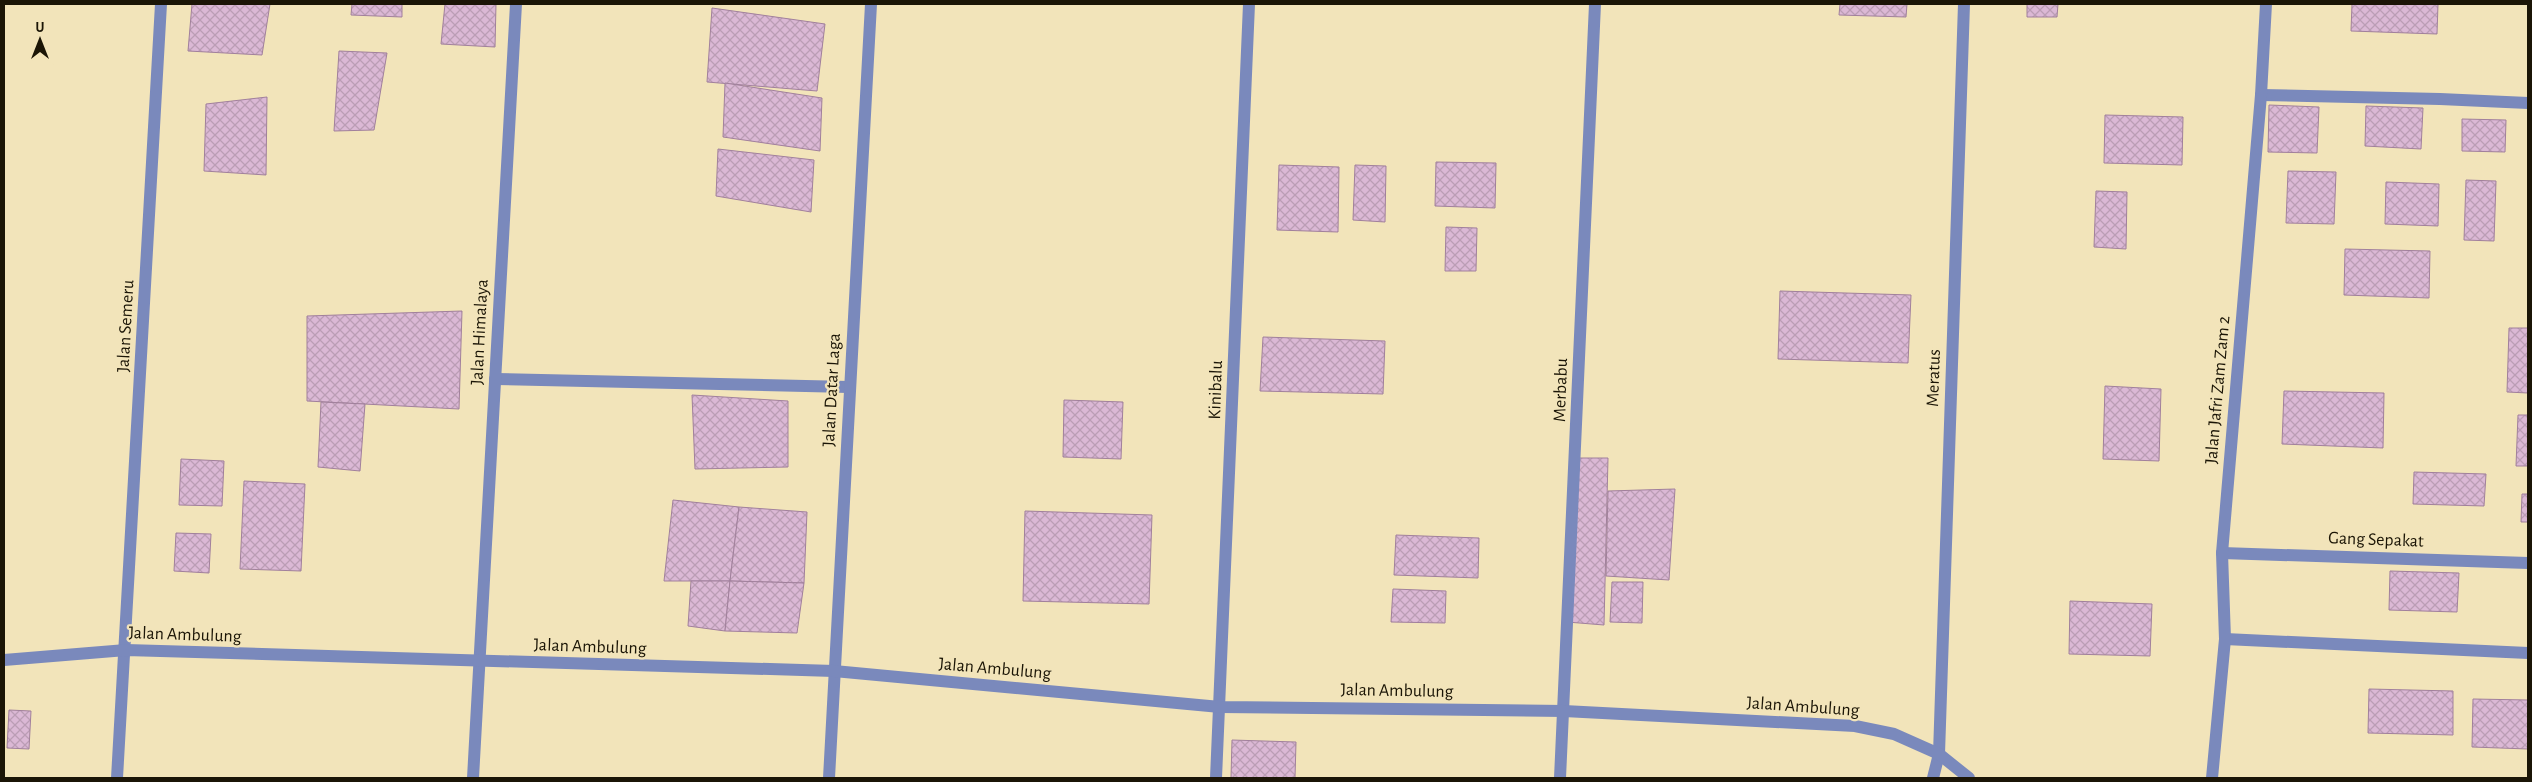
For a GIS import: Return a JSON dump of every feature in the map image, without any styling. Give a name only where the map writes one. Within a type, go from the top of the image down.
[{"type":"street","name":"Jalan Semeru","points":[[117,778],[126,650],[160,4]]},
{"type":"street","name":"Jalan Himalaya","points":[[473,778],[516,4]]},
{"type":"street","name":"Jalan Datar Laga","points":[[829,778],[871,4]]},
{"type":"street","name":"Kinibalu","points":[[1216,778],[1249,4]]},
{"type":"street","name":"Merbabu","points":[[1560,778],[1595,4]]},
{"type":"street","name":"Meratus","points":[[1933,778],[1939,754],[1964,4]]},
{"type":"street","name":"Jalan Jafri Zam Zam 2","points":[[2212,778],[2225,639],[2222,553],[2261,95],[2266,4]]},
{"type":"street","points":[[2261,95],[2440,99],[2528,104]]},
{"type":"street","points":[[495,379],[850,387]]},
{"type":"street","name":"Gang Sepakat","points":[[2222,553],[2528,563]]},
{"type":"street","points":[[2225,639],[2528,653]]},
{"type":"street","name":"Jalan Ambulung","points":[[4,660],[126,650],[479,662],[834,671],[1220,707],[1564,711],[1855,726],[1894,734],[1939,754],[1969,778]]},
{"type":"building","points":[[192,4],[270,4],[262,55],[188,51]]},
{"type":"building","points":[[352,4],[402,4],[402,17],[351,15]]},
{"type":"building","points":[[445,4],[496,4],[495,47],[441,44]]},
{"type":"building","points":[[1840,4],[1907,4],[1906,17],[1839,15]]},
{"type":"building","points":[[2027,4],[2058,4],[2057,17],[2027,17]]},
{"type":"building","points":[[2352,4],[2438,4],[2437,34],[2351,31]]},
{"type":"building","points":[[712,8],[825,24],[817,91],[707,82]]},
{"type":"building","points":[[339,51],[387,53],[374,130],[334,131]]},
{"type":"building","points":[[725,83],[822,98],[820,151],[723,137]]},
{"type":"building","points":[[267,97],[266,175],[204,171],[206,104]]},
{"type":"building","points":[[2269,105],[2319,107],[2317,153],[2268,152]]},
{"type":"building","points":[[2366,106],[2423,108],[2421,149],[2365,146]]},
{"type":"building","points":[[2105,115],[2183,117],[2182,165],[2104,163]]},
{"type":"building","points":[[2462,119],[2506,120],[2505,152],[2462,151]]},
{"type":"building","points":[[718,149],[814,160],[811,212],[716,196]]},
{"type":"building","points":[[1436,162],[1496,163],[1495,208],[1435,206]]},
{"type":"building","points":[[1279,165],[1339,167],[1338,232],[1277,230]]},
{"type":"building","points":[[1355,165],[1386,166],[1385,222],[1353,220]]},
{"type":"building","points":[[2288,171],[2336,172],[2334,224],[2286,223]]},
{"type":"building","points":[[2466,180],[2496,181],[2494,241],[2464,240]]},
{"type":"building","points":[[2386,182],[2439,184],[2438,226],[2385,224]]},
{"type":"building","points":[[2096,191],[2127,192],[2126,249],[2094,247]]},
{"type":"building","points":[[1446,227],[1477,228],[1476,271],[1445,271]]},
{"type":"building","points":[[2345,249],[2430,251],[2429,298],[2344,295]]},
{"type":"building","points":[[1780,291],[1911,295],[1908,363],[1778,359]]},
{"type":"building","points":[[462,311],[459,409],[307,401],[307,316]]},
{"type":"building","points":[[2509,328],[2528,328],[2528,393],[2507,392]]},
{"type":"building","points":[[1263,337],[1385,341],[1383,394],[1260,391]]},
{"type":"building","points":[[2105,386],[2161,389],[2159,461],[2103,459]]},
{"type":"building","points":[[2284,391],[2384,393],[2383,448],[2282,444]]},
{"type":"building","points":[[692,395],[788,401],[788,467],[695,469]]},
{"type":"building","points":[[1064,400],[1123,402],[1121,459],[1063,457]]},
{"type":"building","points":[[321,402],[365,404],[360,471],[318,467]]},
{"type":"building","points":[[2518,415],[2528,415],[2528,466],[2516,466]]},
{"type":"building","points":[[1575,458],[1608,458],[1604,625],[1567,622]]},
{"type":"building","points":[[181,459],[224,461],[222,506],[179,505]]},
{"type":"building","points":[[2414,472],[2486,474],[2484,506],[2413,504]]},
{"type":"building","points":[[244,481],[305,484],[301,571],[240,569]]},
{"type":"building","points":[[1675,489],[1669,580],[1606,576],[1608,491]]},
{"type":"building","points":[[2522,494],[2528,494],[2528,522],[2521,522]]},
{"type":"building","points":[[673,500],[739,507],[730,581],[664,581]]},
{"type":"building","points":[[739,507],[807,512],[804,583],[730,581]]},
{"type":"building","points":[[1025,511],[1152,515],[1149,604],[1023,601]]},
{"type":"building","points":[[176,533],[211,534],[209,573],[174,571]]},
{"type":"building","points":[[1396,535],[1479,538],[1478,578],[1394,575]]},
{"type":"building","points":[[2390,571],[2459,573],[2457,612],[2389,610]]},
{"type":"building","points":[[691,581],[730,581],[725,631],[688,626]]},
{"type":"building","points":[[730,581],[804,583],[797,633],[725,631]]},
{"type":"building","points":[[1612,582],[1643,582],[1642,623],[1610,622]]},
{"type":"building","points":[[1393,589],[1446,591],[1445,623],[1391,622]]},
{"type":"building","points":[[2070,601],[2152,604],[2150,656],[2069,654]]},
{"type":"building","points":[[2369,689],[2453,691],[2453,735],[2368,733]]},
{"type":"building","points":[[2473,699],[2528,700],[2528,749],[2472,747]]},
{"type":"building","points":[[9,710],[31,711],[29,749],[7,748]]},
{"type":"building","points":[[1232,740],[1296,742],[1295,778],[1231,778]]}]
